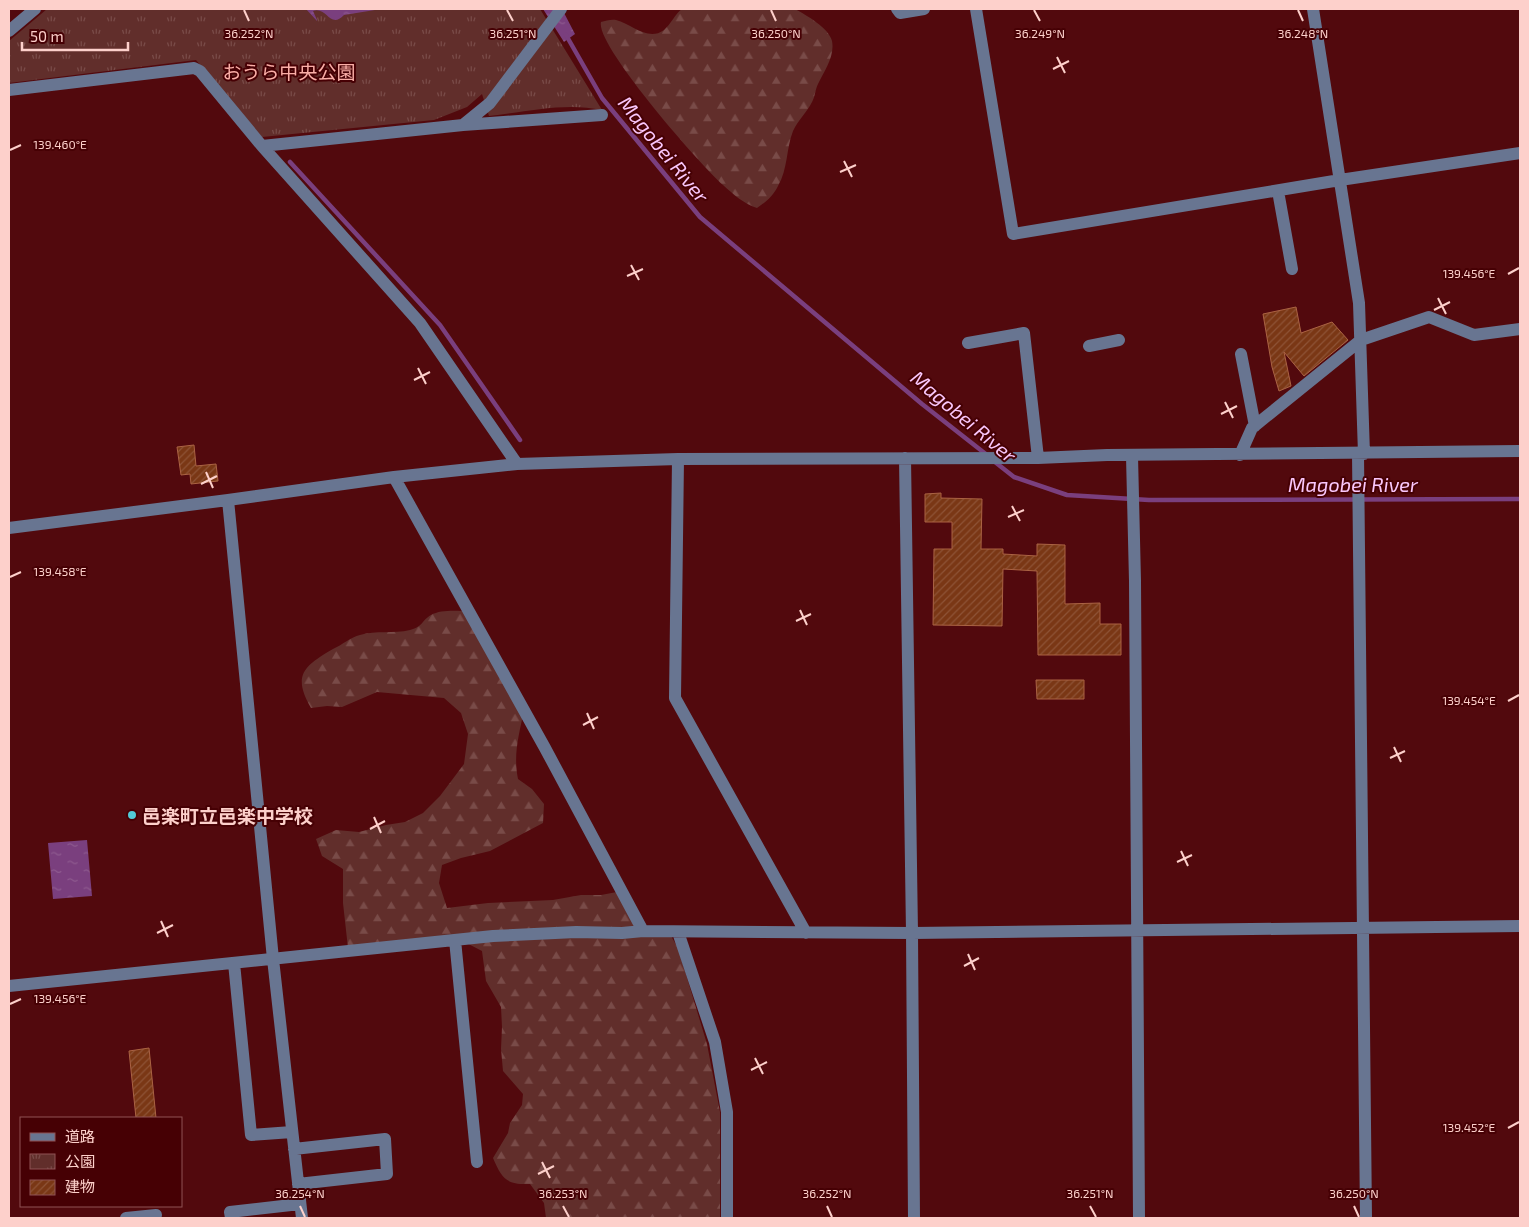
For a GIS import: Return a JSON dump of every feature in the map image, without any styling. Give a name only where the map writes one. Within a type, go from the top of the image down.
[{"type":"street","points":[[9,31],[35,9]]},
{"type":"street","points":[[463,125],[490,103],[561,9]]},
{"type":"street","points":[[897,9],[900,13],[924,9]]},
{"type":"street","points":[[976,9],[1013,234],[1340,180],[1520,153]]},
{"type":"street","points":[[1313,9],[1359,303],[1361,340],[1366,1218]]},
{"type":"street","points":[[9,90],[194,68],[200,71],[262,146],[420,323],[518,464]]},
{"type":"street","points":[[262,146],[463,125],[602,115]]},
{"type":"street","points":[[1278,191],[1292,268]]},
{"type":"street","points":[[1240,455],[1255,426],[1361,340],[1428,316],[1474,335],[1520,329]]},
{"type":"street","points":[[968,342],[1024,333],[1038,458]]},
{"type":"street","points":[[1089,346],[1119,340]]},
{"type":"street","points":[[1241,354],[1255,426]]},
{"type":"street","points":[[9,528],[394,477],[518,464],[678,459],[1038,458],[1520,451]]},
{"type":"street","points":[[1132,456],[1135,590],[1138,1218]]},
{"type":"street","points":[[905,458],[914,1218]]},
{"type":"street","points":[[678,459],[675,698],[806,933]]},
{"type":"street","points":[[394,477],[545,748],[643,931]]},
{"type":"street","points":[[228,500],[302,1218]]},
{"type":"street","points":[[9,986],[493,936],[576,932],[622,934],[643,931],[912,933],[1520,926]]},
{"type":"street","points":[[678,932],[715,1042],[728,1112],[727,1218]]},
{"type":"street","points":[[455,940],[477,1162]]},
{"type":"street","points":[[234,963],[251,1134],[292,1132]]},
{"type":"street","points":[[294,1149],[385,1139],[387,1174],[298,1184]]},
{"type":"street","points":[[231,1218],[230,1212],[300,1204]]},
{"type":"street","points":[[126,1218],[156,1213]]},
{"type":"green space","name":"おうら中央公園","points":[[47,9],[540,9],[602,110],[560,107],[489,116],[482,94],[467,107],[434,120],[262,137],[196,60],[9,83],[9,41]]},
{"type":"green space","points":[[682,9],[795,9],[822,27],[832,41],[832,53],[817,86],[813,100],[793,131],[781,179],[772,196],[757,208],[731,192],[694,155],[631,79],[604,35],[601,22],[612,20],[622,22],[646,33],[658,33],[666,28]]},
{"type":"green space","points":[[469,611],[524,710],[516,753],[518,779],[532,789],[544,804],[543,823],[490,851],[442,865],[439,883],[447,908],[488,903],[553,900],[617,892],[640,936],[671,936],[678,948],[707,1044],[720,1112],[720,1218],[546,1218],[544,1203],[530,1184],[511,1182],[506,1179],[499,1171],[493,1158],[508,1133],[510,1123],[522,1105],[523,1094],[503,1071],[501,1007],[486,981],[482,951],[451,935],[348,948],[343,903],[343,869],[322,856],[316,839],[336,830],[359,832],[405,822],[423,813],[440,796],[464,764],[468,734],[461,713],[444,698],[377,692],[342,707],[311,708],[302,687],[304,672],[315,661],[357,636],[410,630],[418,627],[435,613]]},
{"type":"water","points":[[306,9],[381,9],[344,15],[335,20],[318,10],[313,11],[317,21]]},
{"type":"water","points":[[543,9],[562,9],[575,34],[564,42]]},
{"type":"water","points":[[87,840],[92,896],[53,899],[48,843]]},
{"type":"building","points":[[1296,307],[1301,333],[1332,322],[1348,340],[1304,376],[1284,352],[1291,386],[1279,391],[1272,367],[1263,314]]},
{"type":"building","points":[[194,445],[196,466],[216,464],[218,481],[191,484],[190,474],[181,475],[177,447]]},
{"type":"building","points":[[941,493],[941,498],[982,499],[981,549],[1003,549],[1003,554],[1037,556],[1037,544],[1065,545],[1065,604],[1100,603],[1100,624],[1121,624],[1121,655],[1038,655],[1037,571],[1003,569],[1002,626],[933,625],[934,549],[952,549],[952,522],[925,522],[925,494]]},
{"type":"building","points":[[1036,680],[1084,680],[1084,699],[1037,699]]},
{"type":"building","points":[[149,1048],[156,1117],[136,1117],[129,1051]]},
{"type":"waterway","name":"Magobei River","points":[[566,35],[602,98],[700,217],[922,404],[987,455]]},
{"type":"waterway","points":[[290,162],[440,325],[520,440]]},
{"type":"waterway","name":"Magobei River","points":[[995,462],[1014,477],[1067,495],[1149,500],[1520,499]]},
{"type":"place","name":"邑楽町立邑楽中学校","points":[[132,815]]}]
